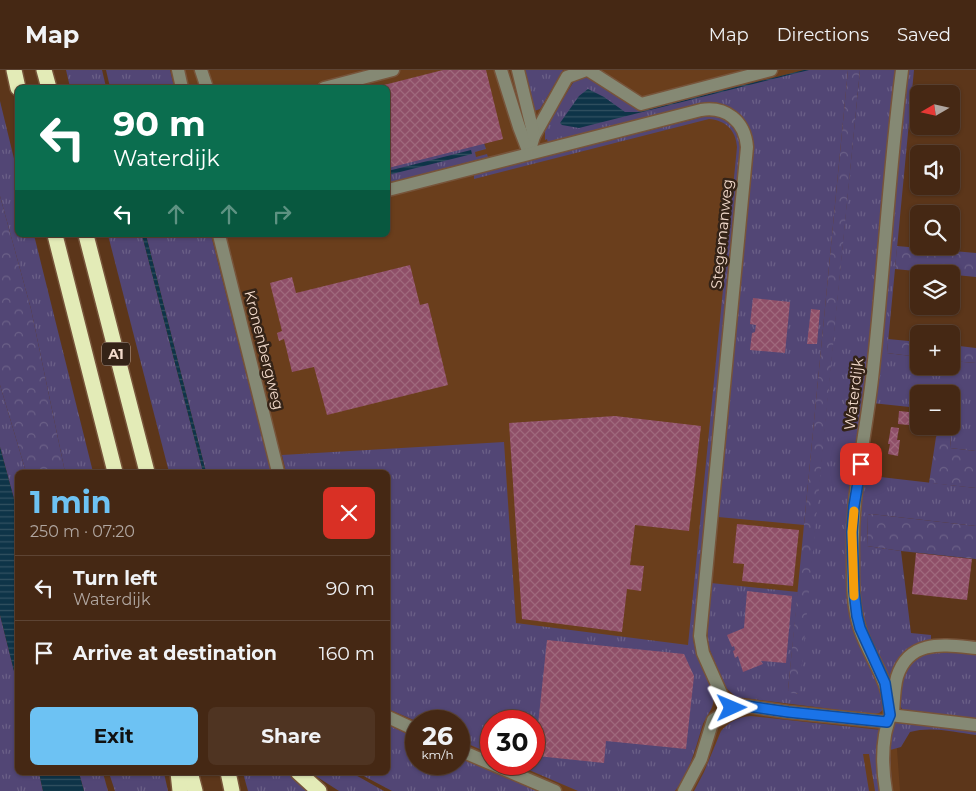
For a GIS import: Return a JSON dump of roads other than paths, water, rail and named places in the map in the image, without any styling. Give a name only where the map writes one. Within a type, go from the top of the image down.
[{"type":"highway","points":[[14,70],[17,85]]},
{"type":"highway","points":[[44,70],[48,85]]},
{"type":"highway","name":"A1","points":[[56,237],[114,470]]},
{"type":"highway","name":"A1","points":[[87,237],[146,470]]},
{"type":"highway","points":[[178,775],[180,791]]},
{"type":"highway","points":[[191,775],[195,791]]},
{"type":"highway","points":[[229,775],[232,791]]},
{"type":"highway","points":[[301,775],[319,791]]},
{"type":"street","points":[[178,70],[181,85]]},
{"type":"street","points":[[201,70],[206,85]]},
{"type":"street","points":[[336,85],[393,70]]},
{"type":"street","points":[[501,70],[519,127],[530,153]]},
{"type":"street","points":[[518,70],[534,136]]},
{"type":"street","points":[[530,153],[534,136],[567,77],[587,70],[641,104],[771,70]]},
{"type":"street","name":"Waterdijk","points":[[886,791],[883,760],[889,719],[885,683],[864,638],[857,616],[854,591],[852,532],[873,372],[902,70]]},
{"type":"street","name":"Stegemanweg","points":[[390,189],[708,109],[716,109],[730,114],[741,125],[747,147],[700,636],[703,653],[728,709]]},
{"type":"street","name":"Kronenbergweg","points":[[219,237],[278,470]]},
{"type":"street","points":[[889,719],[893,712],[897,676],[912,654],[924,647],[938,645],[976,648]]},
{"type":"street","points":[[684,791],[698,766],[713,720],[728,709],[747,706],[788,712],[976,725]]},
{"type":"street","points":[[390,718],[405,725]]},
{"type":"street","points":[[470,755],[556,791]]},
{"type":"water","points":[[809,70],[579,128],[560,123],[579,96],[588,89],[604,97],[625,112],[638,112]]},
{"type":"water","points":[[471,150],[472,154],[390,174],[390,170]]},
{"type":"water","points":[[143,237],[147,237],[205,470],[202,470]]},
{"type":"water","points":[[0,447],[15,503],[15,675],[0,615]]},
{"type":"water","points":[[39,775],[80,775],[84,791],[43,791]]}]
